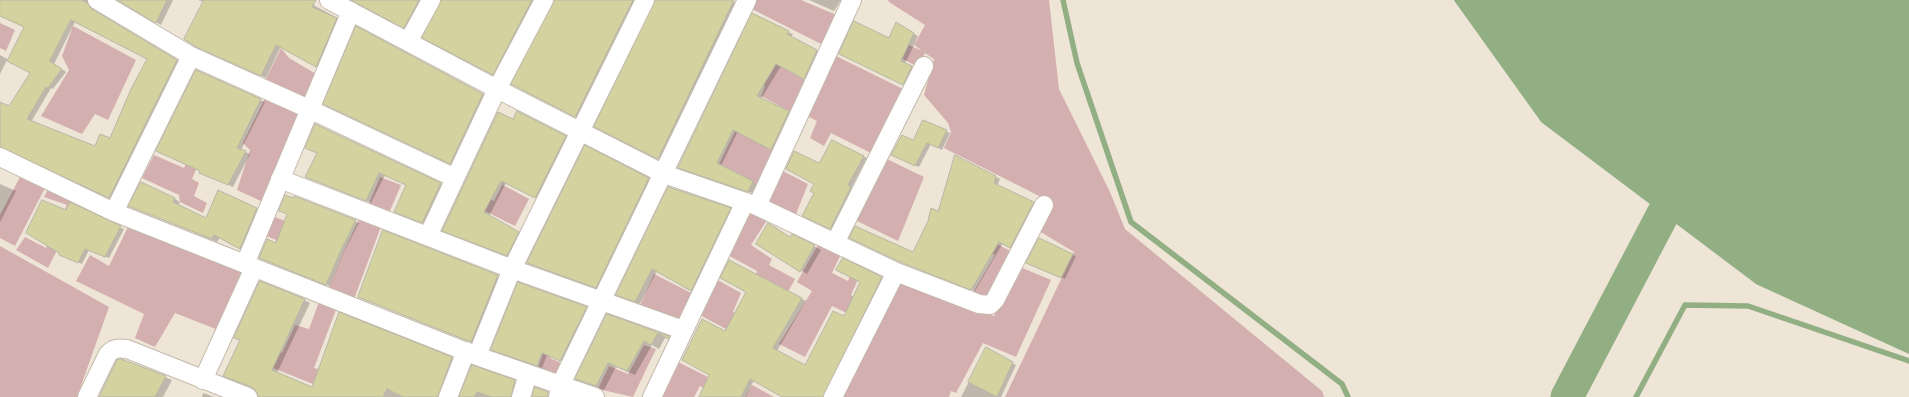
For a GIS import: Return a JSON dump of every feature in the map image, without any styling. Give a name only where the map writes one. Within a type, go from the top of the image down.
[{"type":"street","points":[[97,0],[191,56],[309,109],[456,178]]},
{"type":"street","points":[[329,0],[497,89],[664,174],[751,204],[896,272],[979,304],[990,305],[994,300],[1044,205]]},
{"type":"street","points":[[408,42],[431,0]]},
{"type":"street","points":[[428,236],[497,89],[544,0]]},
{"type":"street","points":[[448,397],[645,0]]},
{"type":"street","points":[[560,391],[601,302],[747,0]]},
{"type":"street","points":[[652,397],[683,330],[751,204],[852,0]]},
{"type":"street","points":[[203,380],[250,266],[280,179],[351,12]]},
{"type":"street","points":[[114,212],[191,56]]},
{"type":"street","points":[[834,243],[924,66]]},
{"type":"street","points":[[0,157],[51,180],[114,212],[471,353],[528,374],[560,391],[595,397]]},
{"type":"street","points":[[280,179],[601,302],[683,330]]},
{"type":"street","points":[[833,397],[896,272]]},
{"type":"street","points":[[87,397],[108,354],[118,348],[127,349],[248,397]]},
{"type":"street","points":[[521,397],[528,374]]},
{"type":"shaded area","points":[[752,0],[801,0],[839,16],[825,46],[748,7]]},
{"type":"shaded area","points":[[888,0],[1049,0],[1059,89],[1110,192],[1125,229],[1322,391],[1324,397],[1005,397],[1074,252],[1039,231],[1053,203],[944,148],[951,132],[948,123],[924,95],[934,59],[925,53],[918,67],[886,50],[905,50],[909,45],[922,51],[914,45],[925,25]]},
{"type":"shaded area","points":[[1457,0],[1909,0],[1909,351],[1758,282],[1543,120]]},
{"type":"shaded area","points":[[0,23],[15,30],[6,51],[0,48]]},
{"type":"shaded area","points":[[73,26],[136,60],[108,120],[95,114],[82,134],[41,116],[69,70],[62,56]]},
{"type":"shaded area","points":[[281,48],[289,58],[316,74],[306,99],[265,81]]},
{"type":"shaded area","points":[[832,54],[905,90],[873,154],[831,133],[824,146],[810,138],[817,121],[803,114]]},
{"type":"shaded area","points":[[768,59],[810,83],[795,114],[761,96],[765,86],[757,81]]},
{"type":"shaded area","points":[[267,94],[302,109],[263,202],[237,190],[250,150],[243,143]]},
{"type":"shaded area","points":[[736,129],[780,150],[762,188],[719,164]]},
{"type":"shaded area","points":[[200,134],[206,146],[192,179],[199,183],[194,196],[207,203],[203,213],[180,202],[179,195],[142,178],[154,155],[184,168]]},
{"type":"shaded area","points":[[519,152],[503,185],[529,199],[515,226],[481,209],[486,197],[494,201]]},
{"type":"shaded area","points":[[887,159],[924,177],[898,241],[855,220]]},
{"type":"shaded area","points":[[779,169],[808,184],[794,219],[763,202]]},
{"type":"shaded area","points":[[21,175],[45,188],[15,246],[0,238],[0,215]]},
{"type":"shaded area","points":[[380,177],[401,185],[389,213],[368,206]]},
{"type":"shaded area","points":[[49,187],[82,201],[48,268],[16,250],[25,237],[46,248],[67,205],[44,197]]},
{"type":"shaded area","points":[[746,210],[767,220],[751,245],[772,259],[769,265],[795,279],[785,297],[755,278],[757,271],[726,254]]},
{"type":"shaded area","points":[[270,215],[300,227],[275,244],[276,240],[262,234]]},
{"type":"shaded area","points":[[361,215],[382,224],[354,299],[329,288]]},
{"type":"shaded area","points":[[129,225],[244,274],[218,330],[175,313],[155,347],[135,338],[144,314],[76,281],[90,255],[109,266]]},
{"type":"shaded area","points":[[986,238],[1014,253],[989,299],[971,296],[995,255],[981,247]]},
{"type":"shaded area","points":[[819,243],[841,254],[832,273],[848,281],[856,260],[864,266],[851,295],[873,310],[866,322],[832,306],[805,357],[779,344],[812,291],[797,282]]},
{"type":"shaded area","points":[[0,246],[109,307],[77,397],[0,397]]},
{"type":"shaded area","points":[[1020,267],[1051,280],[1016,357],[983,343],[956,393],[951,391],[949,397],[842,397],[897,279],[994,316]]},
{"type":"shaded area","points":[[654,274],[695,295],[682,326],[639,308]]},
{"type":"shaded area","points":[[714,278],[741,293],[733,312],[776,338],[770,353],[700,315]]},
{"type":"shaded area","points":[[320,299],[337,307],[314,368],[346,376],[370,319],[378,321],[347,391],[313,384],[238,354],[262,343],[282,353],[295,325],[309,329]]},
{"type":"shaded area","points":[[557,314],[570,319],[550,358],[568,366],[561,378],[538,368]]},
{"type":"shaded area","points":[[644,345],[656,349],[633,397],[598,389],[609,366],[628,374]]},
{"type":"shaded area","points":[[676,361],[720,383],[713,394],[700,386],[694,397],[658,397]]},
{"type":"shaded area","points":[[752,385],[774,397],[745,397]]},
{"type":"building","points":[[0,0],[82,0],[92,9],[177,60],[109,198],[0,147],[0,102],[9,106],[30,73],[7,61],[24,27],[0,16]],"holes":[[[71,20],[147,59],[131,89],[110,138],[100,134],[95,146],[27,119],[46,87],[48,88],[62,69],[50,61]]]},
{"type":"building","points":[[118,0],[167,0],[156,23]]},
{"type":"building","points":[[204,0],[316,0],[312,7],[337,18],[316,67],[276,45],[261,76],[196,47],[184,39]]},
{"type":"building","points":[[351,0],[419,0],[404,28]]},
{"type":"building","points":[[441,0],[532,0],[493,75],[422,38]]},
{"type":"building","points":[[554,0],[633,0],[575,117],[511,84]]},
{"type":"building","points":[[655,0],[734,0],[658,159],[594,127]]},
{"type":"building","points":[[752,13],[789,31],[787,34],[817,50],[804,79],[776,64],[757,96],[789,111],[771,150],[733,130],[717,163],[753,181],[748,192],[678,168]]},
{"type":"building","points":[[854,21],[889,38],[896,22],[914,33],[901,61],[912,66],[903,85],[839,54]]},
{"type":"building","points":[[356,26],[483,94],[450,164],[323,104]]},
{"type":"building","points":[[196,70],[261,99],[237,148],[246,151],[228,185],[199,173],[200,171],[156,151]]},
{"type":"building","points":[[517,111],[566,136],[535,198],[501,181],[484,212],[519,232],[507,256],[442,231],[498,112],[513,119]]},
{"type":"building","points":[[923,120],[947,130],[938,148],[927,143],[915,166],[891,155],[902,135],[913,140]]},
{"type":"building","points":[[315,124],[441,183],[422,223],[394,212],[406,185],[379,173],[366,201],[305,177],[317,153],[305,148]]},
{"type":"building","points":[[832,140],[864,156],[848,185],[851,187],[830,229],[802,216],[814,193],[810,191],[814,184],[786,169],[794,151],[819,163]]},
{"type":"building","points":[[585,145],[649,178],[596,288],[527,263]]},
{"type":"building","points":[[955,155],[996,176],[994,183],[1034,202],[1010,248],[999,242],[971,290],[900,262],[849,238],[855,226],[913,252],[928,221],[931,208],[938,211]]},
{"type":"building","points":[[141,182],[175,198],[173,202],[206,218],[218,190],[257,208],[240,249],[214,235],[212,239],[128,206]]},
{"type":"building","points":[[668,187],[731,208],[691,291],[652,269],[635,302],[616,295]]},
{"type":"building","points":[[285,195],[293,198],[294,196],[356,220],[326,285],[259,258],[267,239],[276,243],[287,214],[279,211]]},
{"type":"building","points":[[42,200],[66,210],[70,202],[121,226],[105,257],[85,249],[78,263],[59,255],[59,253],[26,233]]},
{"type":"building","points":[[768,223],[790,237],[792,234],[815,245],[800,272],[756,244]]},
{"type":"building","points":[[383,230],[498,275],[471,342],[358,297]]},
{"type":"building","points":[[1039,238],[1073,254],[1061,278],[1026,263]]},
{"type":"building","points":[[843,258],[882,277],[823,397],[782,397],[750,379],[741,397],[699,397],[709,375],[682,360],[702,319],[725,331],[746,292],[720,278],[729,260],[802,298],[773,348],[805,365],[833,311],[844,316],[860,282],[836,270]]},
{"type":"building","points":[[260,281],[305,299],[272,370],[312,387],[339,312],[452,357],[438,397],[403,397],[387,389],[383,397],[258,397],[256,391],[252,387],[223,376],[240,340],[234,338]]},
{"type":"building","points":[[518,282],[587,307],[560,361],[542,353],[537,366],[491,350]]},
{"type":"building","points":[[607,314],[669,336],[668,339],[658,333],[651,345],[644,341],[627,371],[608,363],[596,386],[575,379]]},
{"type":"building","points":[[986,347],[1013,362],[997,397],[968,382]]},
{"type":"building","points":[[121,359],[166,376],[155,397],[99,397],[117,360]]},
{"type":"building","points":[[472,365],[515,380],[511,397],[492,397],[477,392],[474,397],[459,397]]},
{"type":"building","points":[[535,387],[548,392],[548,397],[532,397]]},
{"type":"waterway","points":[[1063,0],[1077,63],[1131,222],[1342,384],[1348,397]]},
{"type":"waterway","points":[[1457,0],[1543,120],[1758,282],[1909,351]]},
{"type":"waterway","points":[[1567,397],[1685,172]]},
{"type":"waterway","points":[[1636,397],[1685,305],[1748,306],[1909,361]]}]
